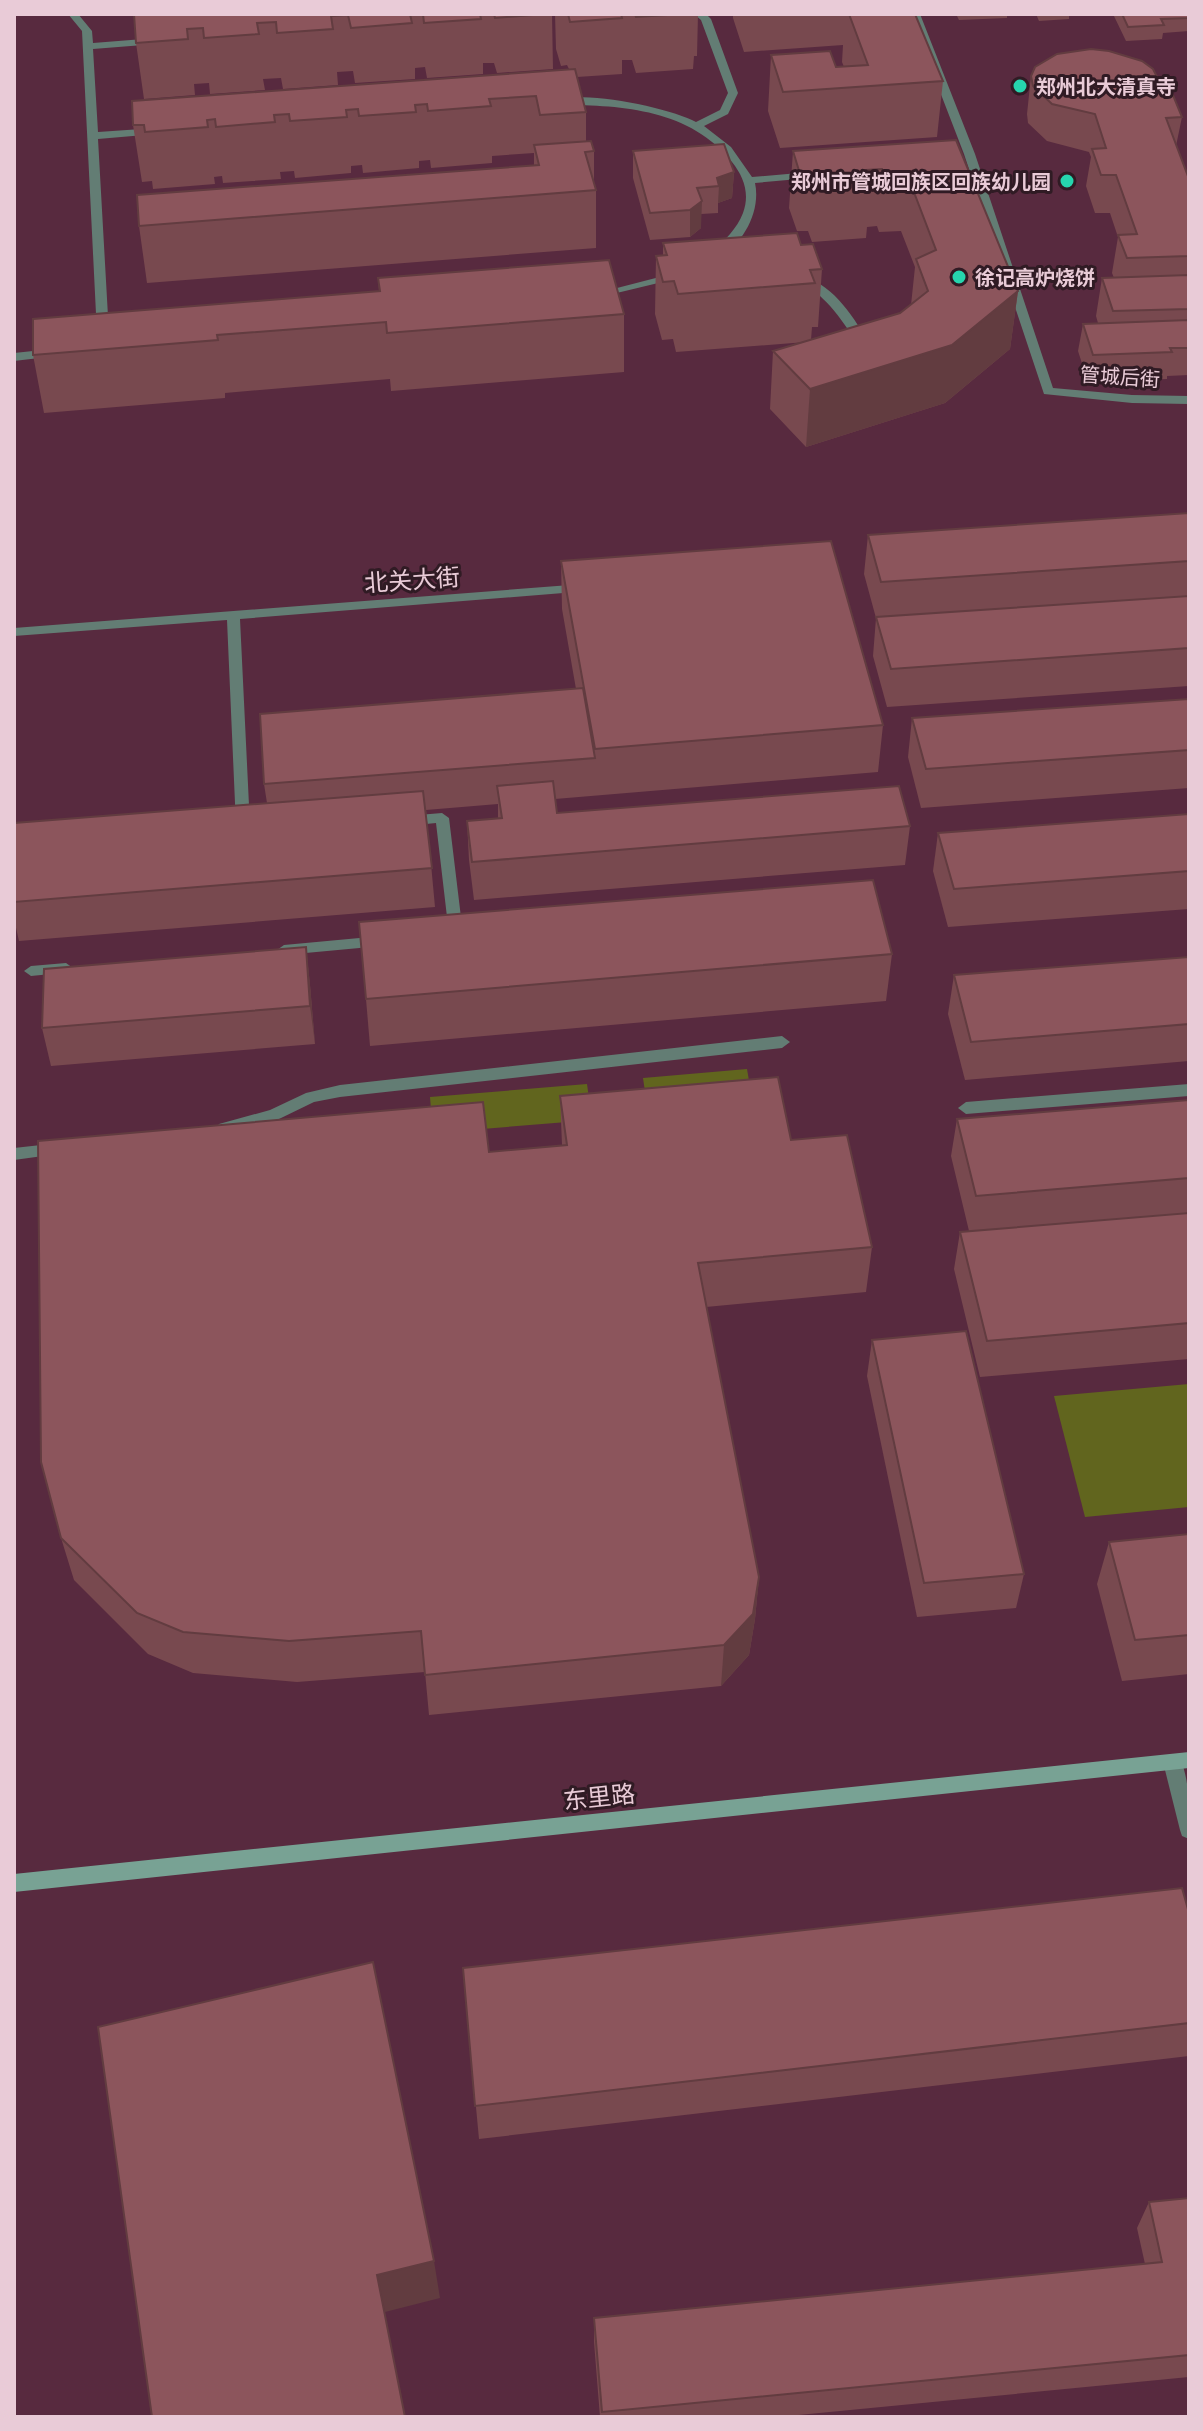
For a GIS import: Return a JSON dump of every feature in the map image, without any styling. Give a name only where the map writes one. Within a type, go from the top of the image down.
[{"type":"street","points":[[73,14],[87,31],[104,348]]},
{"type":"street","points":[[699,14],[706,19],[733,93],[724,112],[699,125]]},
{"type":"street","points":[[915,14],[971,163],[956,164]]},
{"type":"street","points":[[88,46],[165,41]]},
{"type":"street","points":[[556,103],[599,101],[657,111],[699,125],[732,151],[750,180],[753,207],[736,236],[707,265]]},
{"type":"street","points":[[93,136],[170,130]]},
{"type":"street","name":"管城后街","points":[[971,163],[1048,391],[1132,399],[1189,400]]},
{"type":"street","points":[[750,180],[829,174]]},
{"type":"street","points":[[724,248],[739,253]]},
{"type":"street","points":[[589,296],[618,292],[682,273]]},
{"type":"street","points":[[795,274],[822,289],[844,312],[864,345],[863,361]]},
{"type":"street","points":[[14,357],[59,352]]},
{"type":"street","name":"北关大街","points":[[14,632],[591,588]]},
{"type":"street","points":[[233,615],[243,834],[259,833]]},
{"type":"street","points":[[396,822],[442,818],[456,935]]},
{"type":"street","points":[[267,951],[393,940]]},
{"type":"street","points":[[31,971],[79,967]]},
{"type":"street","points":[[214,1130],[274,1115],[311,1097],[340,1091],[782,1042]]},
{"type":"street","points":[[966,1108],[1189,1090]]},
{"type":"street","points":[[14,1154],[77,1147]]},
{"type":"street","points":[[1180,1761],[1189,1830]]},
{"type":"street","name":"东里路","points":[[14,1883],[1180,1761]]},
{"type":"green space","points":[[747,1069],[753,1104],[648,1112],[643,1078]]},
{"type":"green space","points":[[587,1084],[592,1120],[433,1133],[430,1097]]},
{"type":"green space","points":[[1189,1384],[1189,1507],[1085,1517],[1054,1396]]},
{"type":"building","points":[[134,14],[410,14],[412,23],[351,28],[348,15],[331,16],[333,29],[277,33],[276,22],[257,23],[259,34],[204,38],[203,28],[187,29],[188,39],[136,43]]},
{"type":"building","points":[[423,14],[480,14],[481,19],[424,23]]},
{"type":"building","points":[[494,14],[545,14],[495,18]]},
{"type":"building","points":[[568,14],[621,14],[622,18],[570,22]]},
{"type":"building","points":[[635,14],[683,14],[636,17]]},
{"type":"building","points":[[849,14],[915,14],[943,81],[783,92],[771,55],[830,51],[836,67],[868,65]]},
{"type":"building","points":[[1122,14],[1189,14],[1189,18],[1161,19],[1164,25],[1128,27]]},
{"type":"building","points":[[1091,49],[1142,61],[1153,69],[1160,83],[1168,83],[1182,117],[1166,118],[1189,179],[1189,256],[1127,258],[1118,235],[1137,234],[1116,175],[1101,175],[1092,149],[1106,148],[1095,114],[1052,104],[1033,86],[1031,76],[1035,67],[1057,54]]},
{"type":"building","points":[[575,69],[586,112],[540,115],[536,96],[489,99],[491,106],[428,111],[427,104],[415,105],[416,112],[359,116],[358,109],[346,110],[347,117],[290,121],[289,114],[274,115],[275,122],[216,127],[215,119],[207,120],[208,127],[145,132],[144,125],[133,125],[132,101]]},
{"type":"building","points":[[956,140],[1018,291],[952,345],[810,389],[773,351],[900,313],[928,291],[916,259],[936,250],[907,174],[884,175],[882,169],[867,170],[871,181],[816,185],[812,174],[800,174],[793,151]]},
{"type":"building","points":[[591,141],[594,151],[585,152],[596,190],[139,226],[137,195],[539,165],[534,145]]},
{"type":"building","points":[[724,144],[734,172],[717,178],[719,186],[697,188],[702,201],[690,210],[650,213],[633,151]]},
{"type":"building","points":[[797,233],[801,245],[813,244],[822,269],[810,270],[815,283],[678,294],[674,281],[663,282],[656,256],[667,255],[663,243]]},
{"type":"building","points":[[609,260],[624,314],[387,333],[386,322],[217,335],[218,340],[33,355],[33,319],[380,291],[378,278]]},
{"type":"building","points":[[1189,275],[1189,309],[1113,311],[1102,278]]},
{"type":"building","points":[[1189,320],[1189,348],[1170,348],[1172,352],[1093,355],[1083,324]]},
{"type":"building","points":[[1189,513],[1189,561],[881,582],[868,535]]},
{"type":"building","points":[[831,541],[883,725],[595,749],[561,561]]},
{"type":"building","points":[[1189,596],[1189,648],[891,669],[876,617]]},
{"type":"building","points":[[583,688],[595,758],[264,784],[260,714]]},
{"type":"building","points":[[1189,699],[1189,750],[926,769],[912,718]]},
{"type":"building","points":[[553,781],[557,813],[899,786],[910,826],[472,862],[467,821],[502,818],[497,786]]},
{"type":"building","points":[[423,791],[432,868],[14,902],[14,823]]},
{"type":"building","points":[[1189,814],[1189,871],[954,889],[938,833]]},
{"type":"building","points":[[873,880],[892,954],[366,999],[359,922]]},
{"type":"building","points":[[306,947],[310,1006],[42,1028],[44,969]]},
{"type":"building","points":[[1189,957],[1189,1024],[971,1042],[954,975]]},
{"type":"building","points":[[778,1077],[791,1140],[847,1135],[872,1247],[698,1263],[759,1577],[753,1614],[724,1645],[425,1675],[421,1631],[289,1641],[183,1632],[137,1613],[61,1538],[41,1462],[38,1141],[483,1102],[489,1152],[567,1145],[560,1096]]},
{"type":"building","points":[[1189,1100],[1189,1178],[976,1196],[957,1119]]},
{"type":"building","points":[[1189,1213],[1189,1323],[987,1341],[960,1232]]},
{"type":"building","points":[[966,1331],[1024,1574],[924,1583],[872,1340]]},
{"type":"building","points":[[1189,1534],[1189,1635],[1135,1640],[1109,1542]]},
{"type":"building","points":[[1182,1888],[1189,1913],[1189,2023],[475,2106],[463,1968]]},
{"type":"building","points":[[373,1962],[434,2261],[377,2275],[405,2417],[152,2417],[98,2027]]},
{"type":"building","points":[[1189,2198],[1189,2355],[602,2412],[594,2318],[1162,2262],[1149,2202]]},
{"type":"place","name":"郑州北大清真寺","points":[[1020,86]]},
{"type":"place","name":"郑州市管城回族区回族幼儿园","points":[[1067,181]]},
{"type":"place","name":"徐记高炉烧饼","points":[[959,277]]}]
